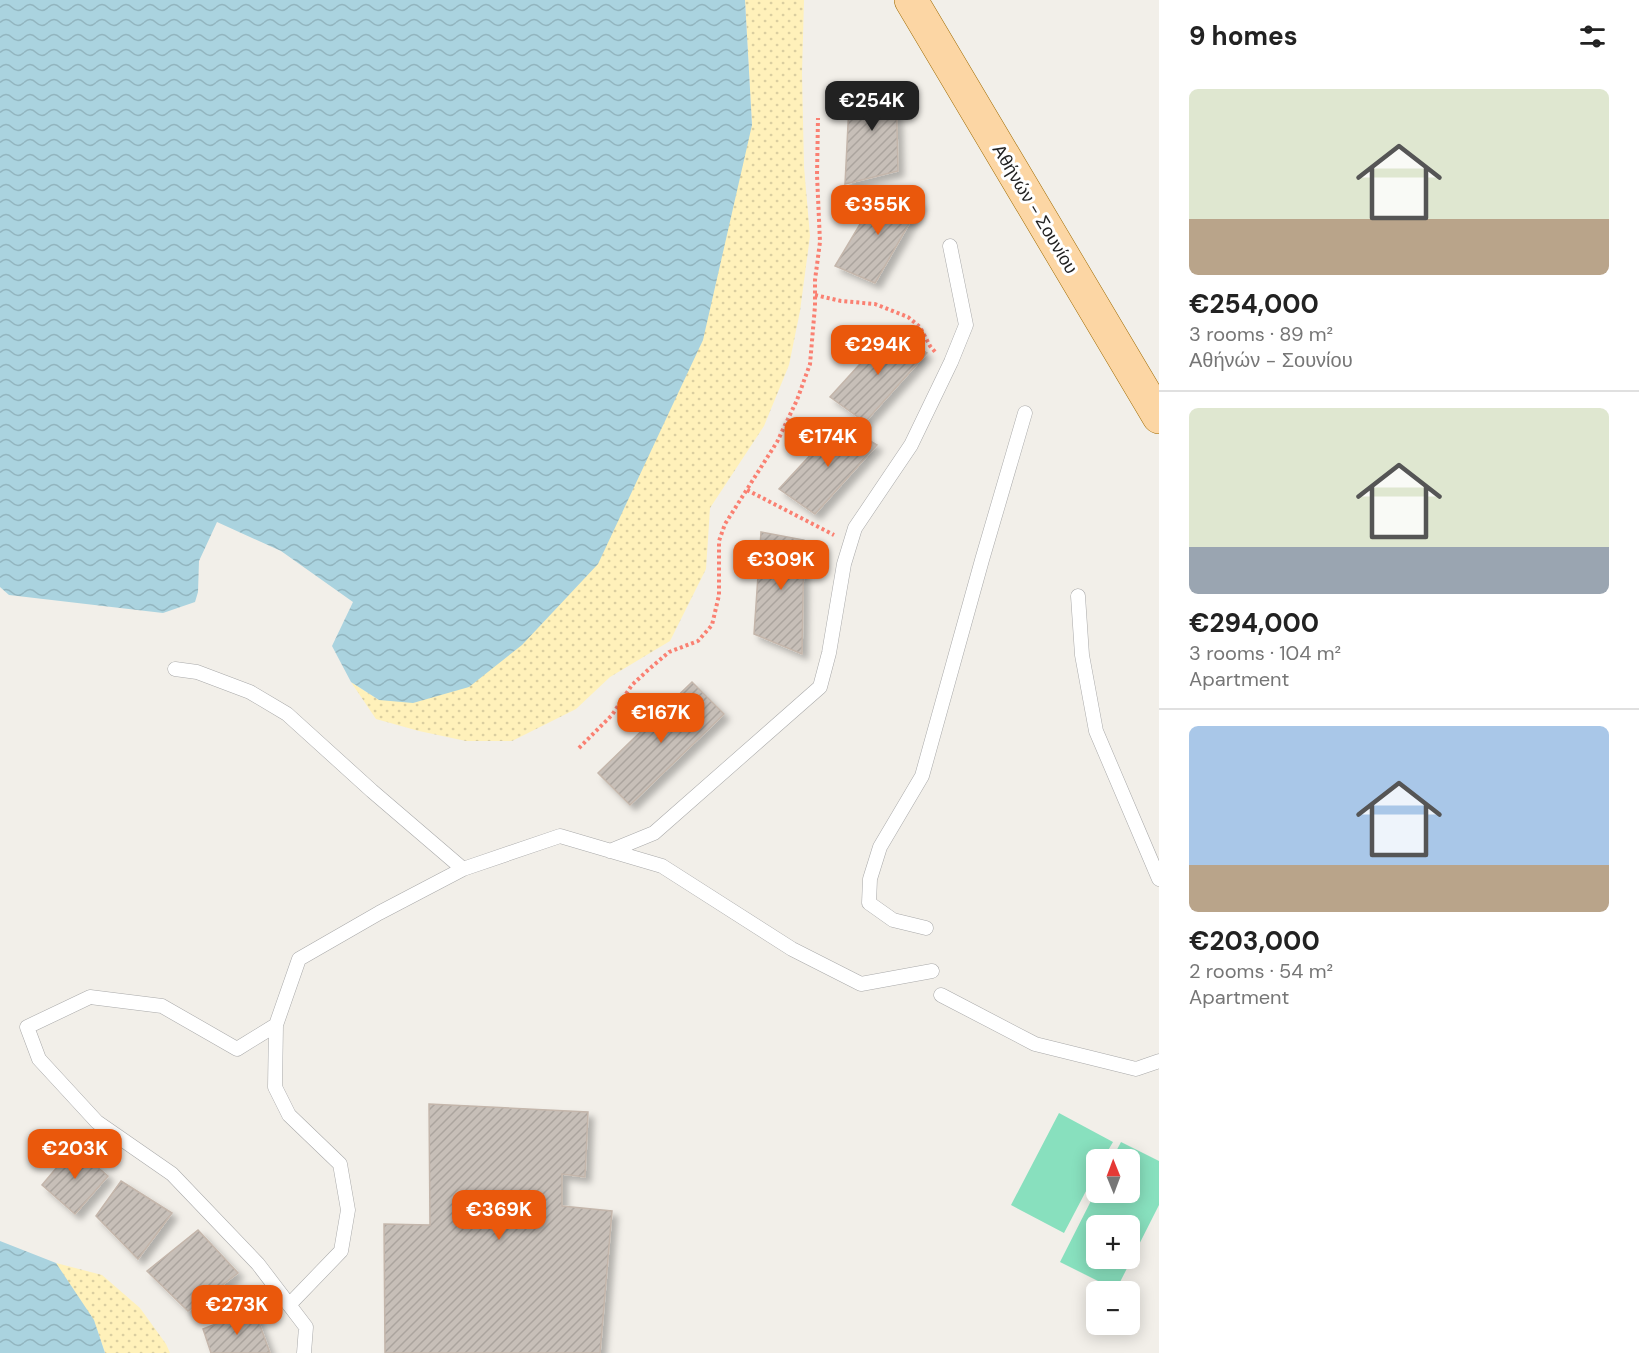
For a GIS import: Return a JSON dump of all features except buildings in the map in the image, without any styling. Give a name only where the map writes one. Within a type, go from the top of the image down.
[{"type":"main road","name":"Αθήνών - Σουνίου","points":[[911,0],[1159,417]]},
{"type":"lane","points":[[610,851],[654,833],[820,687],[829,653],[843,564],[855,528],[911,445],[966,325],[950,246]]},
{"type":"lane","points":[[926,928],[893,920],[869,903],[870,879],[880,847],[922,776],[1025,413]]},
{"type":"lane","points":[[1078,596],[1083,655],[1096,731],[1159,879]]},
{"type":"lane","points":[[175,669],[197,672],[250,692],[287,714],[462,869]]},
{"type":"lane","points":[[289,1305],[341,1251],[348,1210],[339,1164],[289,1115],[275,1087],[276,1024],[299,959],[462,869],[560,836],[662,866],[792,949],[861,984],[932,971]]},
{"type":"lane","points":[[941,995],[1035,1044],[1136,1069],[1159,1061]]},
{"type":"lane","points":[[276,1024],[237,1049],[162,1006],[90,997],[27,1027],[39,1059],[97,1122],[172,1174],[258,1264],[306,1327],[304,1353]]},
{"type":"path","points":[[579,748],[612,715],[632,685],[648,670],[669,652],[698,641],[712,625],[719,595],[719,541],[725,524],[777,442],[797,400],[810,364],[815,280],[820,242],[817,175],[818,118]]},
{"type":"path","points":[[815,295],[841,301],[876,304],[908,316],[920,327],[938,357],[951,362]]},
{"type":"path","points":[[747,490],[850,544]]},
{"type":"sand","points":[[745,0],[804,0],[802,73],[804,167],[810,236],[800,311],[789,365],[764,426],[710,508],[706,569],[670,641],[610,677],[576,709],[512,741],[466,741],[376,719],[351,682],[379,700],[752,125]]},
{"type":"sand","points":[[56,1263],[102,1275],[140,1308],[170,1353],[105,1353],[97,1329]]},
{"type":"green space","points":[[1059,1113],[1113,1142],[1109,1149],[1086,1149],[1086,1191],[1064,1233],[1011,1205]]},
{"type":"green space","points":[[1121,1142],[1135,1149],[1117,1149]]},
{"type":"green space","points":[[1140,1152],[1159,1161],[1159,1205],[1140,1243],[1140,1215],[1086,1215],[1086,1269],[1127,1269],[1121,1281],[1098,1281],[1060,1262],[1090,1203],[1140,1203]]},
{"type":"water","points":[[0,0],[745,0],[752,125],[703,340],[598,564],[522,645],[469,687],[413,703],[379,700],[351,682],[332,646],[353,602],[281,551],[217,522],[199,561],[198,592],[195,602],[163,613],[9,595],[0,587]]},
{"type":"water","points":[[0,1241],[56,1263],[94,1320],[105,1353],[0,1353]]}]
